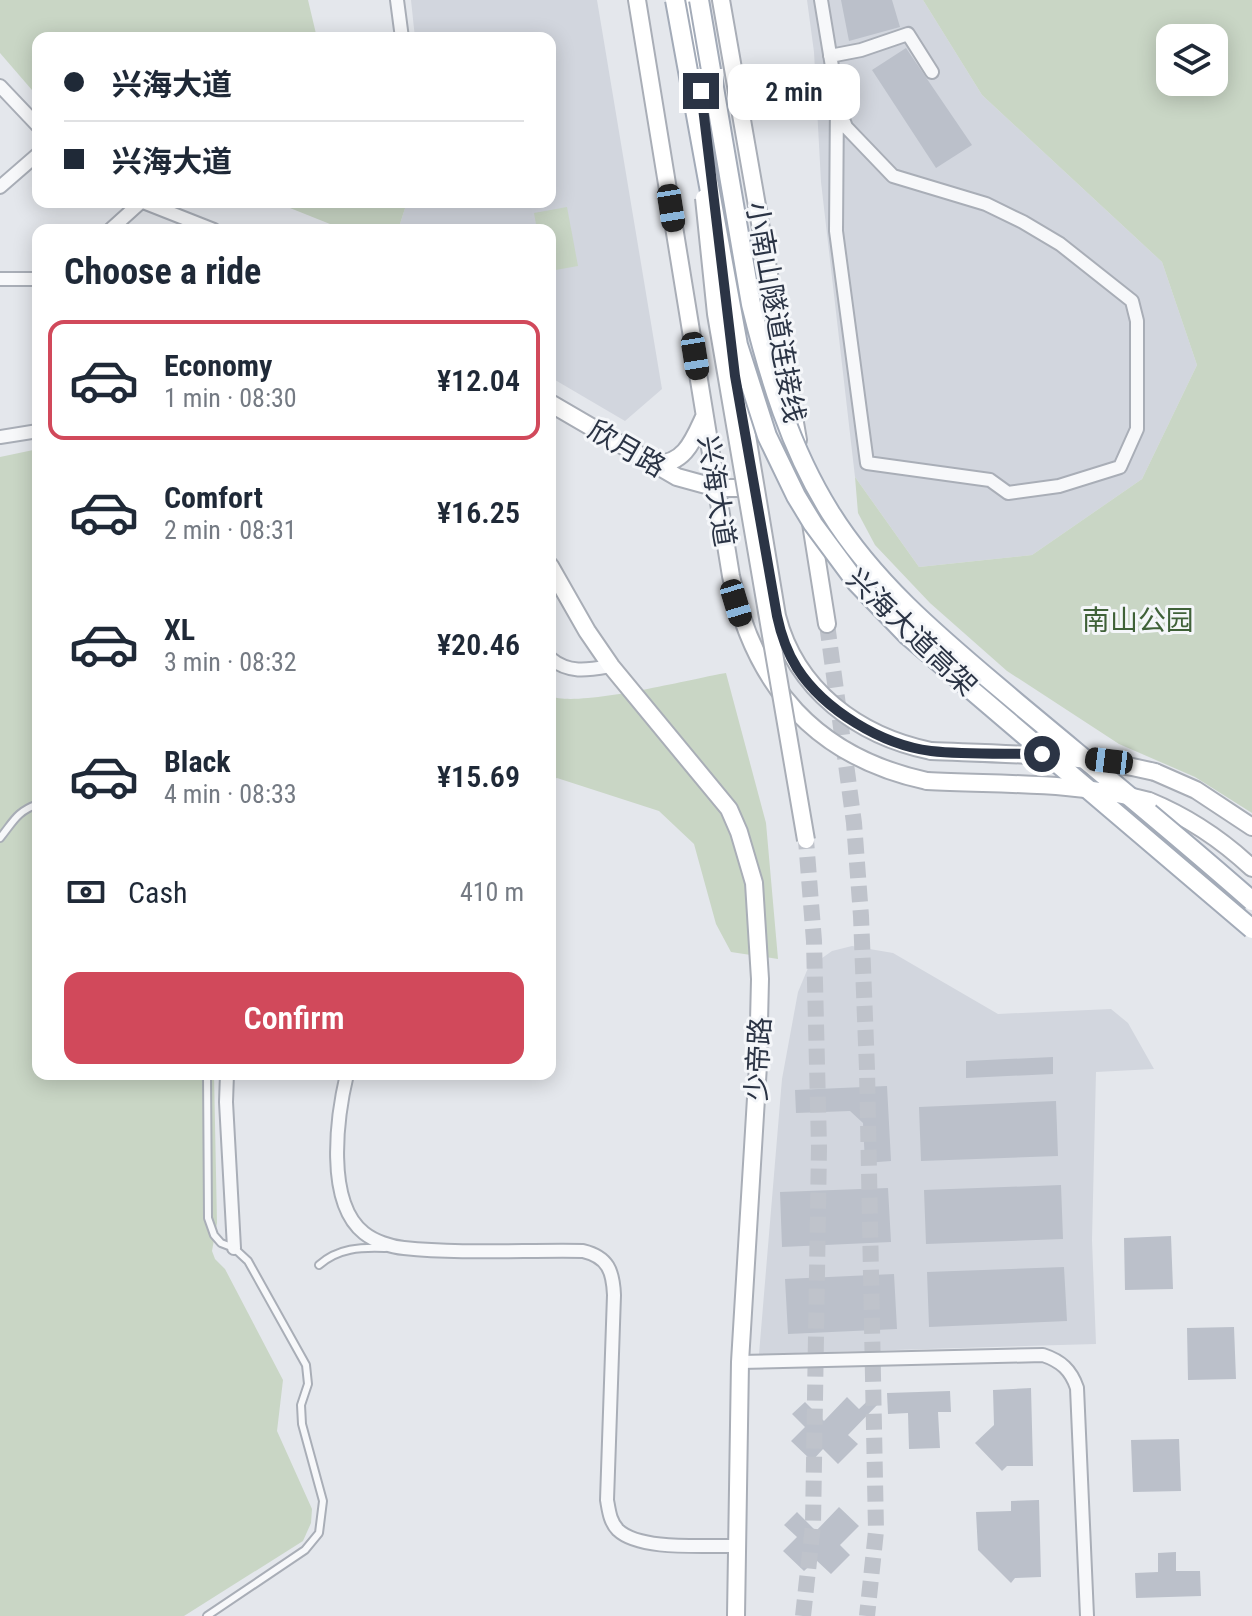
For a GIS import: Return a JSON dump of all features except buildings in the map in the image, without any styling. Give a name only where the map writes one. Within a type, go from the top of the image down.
[{"type":"main road","name":"兴海大道高架","points":[[675,0],[731,312],[747,378],[781,467],[813,524],[856,582],[908,636],[1252,929]]},
{"type":"main road","name":"兴海大道高架","points":[[699,0],[759,337],[783,417],[813,483],[832,515],[877,574],[928,625],[1252,901]]},
{"type":"street","points":[[397,0],[401,32]]},
{"type":"street","name":"兴海大道","points":[[637,0],[736,603],[755,653],[771,680],[794,709],[838,747],[865,763],[927,781],[1059,785],[1118,792],[1180,814],[1209,832],[1252,868]]},
{"type":"street","name":"兴海大道","points":[[686,0],[701,91],[735,376],[777,616],[788,652],[799,671],[835,707],[859,724],[900,743],[931,751],[1063,756],[1109,761],[1155,772],[1196,790],[1252,827]]},
{"type":"street","name":"小南山隧道连接线","points":[[721,0],[770,271],[827,624]]},
{"type":"street","points":[[821,0],[837,99],[846,127],[893,176],[986,204],[1023,222],[1060,244],[1132,301],[1137,321],[1137,429],[1120,467],[1059,486],[1008,493],[990,480],[867,463],[836,231],[837,99]]},
{"type":"street","points":[[830,56],[861,50],[908,34],[932,72]]},
{"type":"street","points":[[0,86],[32,120]]},
{"type":"street","name":"小南山隧道连接线","points":[[696,125],[718,326],[806,840]]},
{"type":"street","points":[[0,187],[32,159]]},
{"type":"street","points":[[117,224],[135,208]]},
{"type":"street","points":[[157,208],[199,224]]},
{"type":"street","points":[[0,279],[32,279]]},
{"type":"street","name":"欣月路","points":[[556,407],[677,477],[717,488],[754,488]]},
{"type":"street","points":[[654,464],[676,461],[694,438],[705,415]]},
{"type":"street","points":[[0,437],[32,432]]},
{"type":"street","name":"少帝路","points":[[556,577],[611,666],[729,809],[754,883],[760,950],[760,1012],[740,1362],[736,1616]]},
{"type":"street","points":[[556,663],[563,668],[583,671],[611,666]]},
{"type":"street","points":[[227,1080],[234,1248]]},
{"type":"street","points":[[346,1080],[337,1180],[344,1204],[362,1232],[401,1248],[583,1251],[604,1260],[610,1268],[614,1295],[607,1500],[613,1524],[619,1531],[643,1542],[736,1546]]},
{"type":"street","points":[[740,1362],[1043,1355],[1062,1364],[1072,1375],[1077,1388],[1087,1616]]},
{"type":"lane","points":[[0,838],[13,819],[32,808]]},
{"type":"lane","points":[[207,1080],[208,1218],[214,1235],[221,1243],[234,1248],[248,1261],[306,1365],[308,1384],[301,1405],[302,1424],[323,1501],[319,1533],[305,1550],[207,1616]]},
{"type":"lane","points":[[319,1265],[342,1251],[401,1248]]},
{"type":"shaded area","points":[[411,0],[597,0],[662,389],[625,421],[556,381],[556,224],[400,224],[405,208],[556,208],[556,32],[414,32]]},
{"type":"shaded area","points":[[807,0],[923,0],[982,95],[1162,262],[1197,365],[1142,479],[1032,555],[919,567],[855,477],[821,182],[814,52]]},
{"type":"shaded area","points":[[852,946],[893,953],[998,1014],[1111,1009],[1128,1023],[1154,1069],[1096,1072],[1092,1240],[1096,1344],[759,1354],[782,1079],[798,992],[808,968],[832,951]]},
{"type":"green space","points":[[0,0],[308,0],[316,32],[32,32],[32,90],[0,53]]},
{"type":"green space","name":"南山公园","points":[[923,0],[1252,0],[1252,813],[1195,777],[1119,744],[1007,671],[930,603],[875,545],[858,513],[855,477],[919,567],[1032,555],[1142,479],[1197,365],[1162,262],[982,95]]},
{"type":"green space","points":[[567,207],[578,266],[556,270],[556,224],[536,224],[534,213]]},
{"type":"green space","points":[[290,208],[405,208],[400,224],[330,224]]},
{"type":"green space","points":[[32,450],[32,1080],[214,1080],[217,1223],[212,1251],[225,1269],[283,1380],[277,1431],[312,1509],[311,1523],[303,1541],[184,1616],[0,1616],[0,457]]},
{"type":"green space","points":[[726,673],[766,823],[778,959],[731,952],[716,924],[694,844],[659,811],[556,778],[556,697],[584,698]]},
{"type":"tunnel","points":[[827,624],[854,823],[861,916],[876,1531],[867,1616]]},
{"type":"tunnel","points":[[803,1616],[813,1525],[819,1147],[814,941],[806,840]]},
{"type":"route","points":[[701,91],[735,376],[777,616],[788,652],[799,671],[835,707],[879,735],[931,751],[1042,754]]}]
